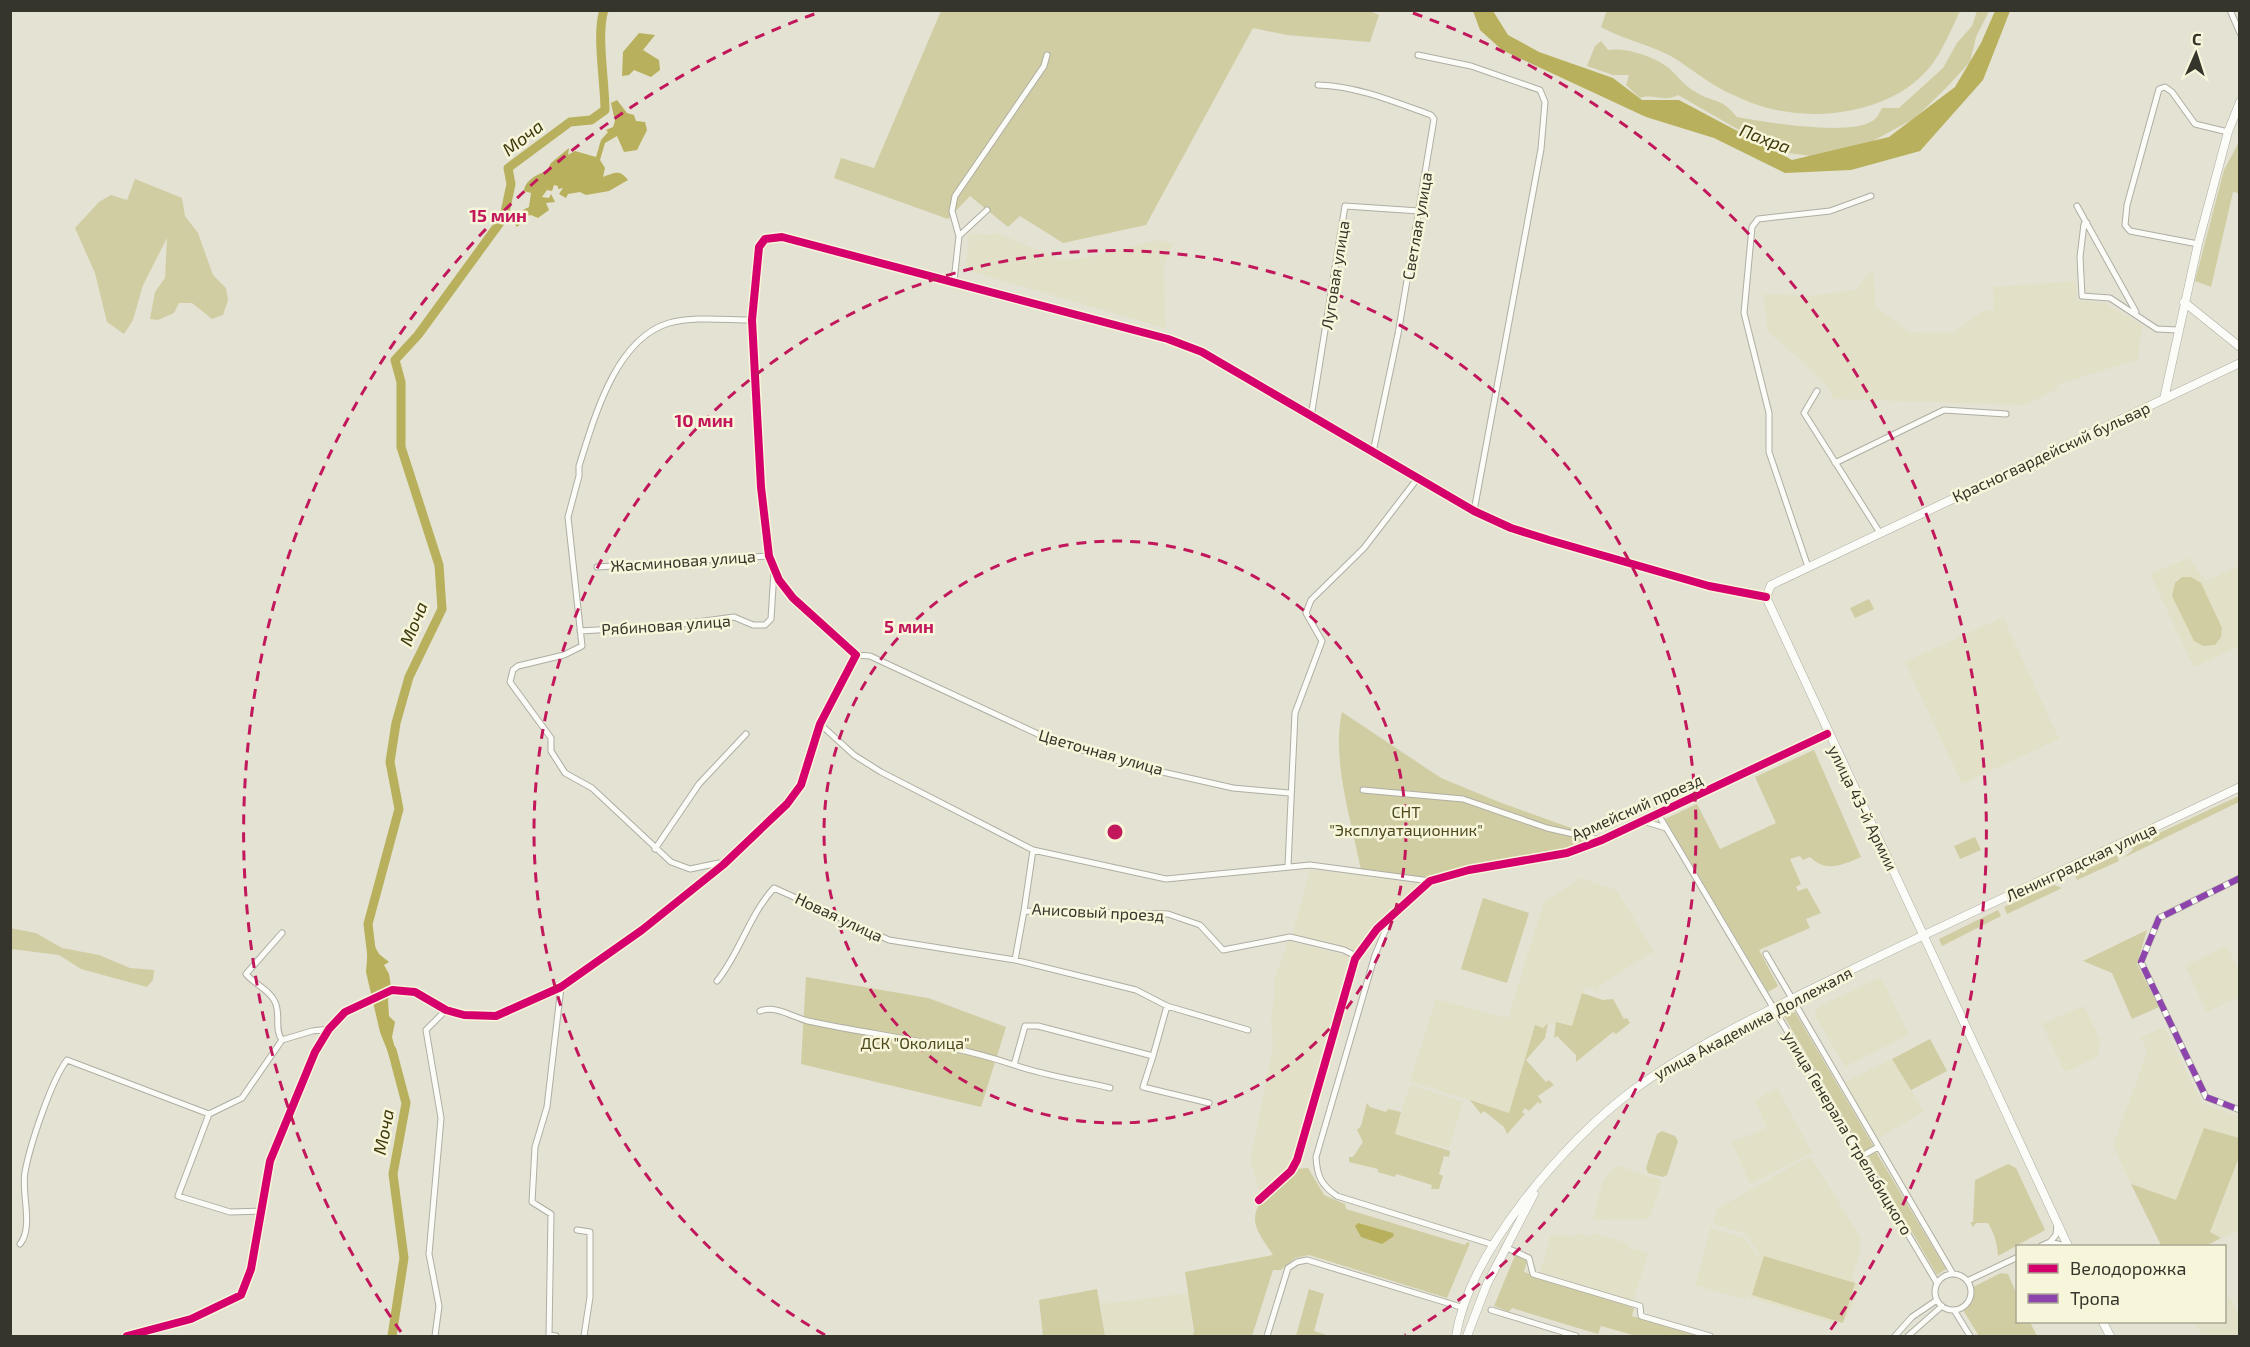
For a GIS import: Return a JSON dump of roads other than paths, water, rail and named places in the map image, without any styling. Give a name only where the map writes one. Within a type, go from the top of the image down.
[{"type":"street","points":[[2230,10],[2240,33]]},
{"type":"street","points":[[954,281],[959,236],[952,211],[955,196],[1044,66],[1047,55]]},
{"type":"street","points":[[1418,55],[1471,66],[1540,90],[1545,102],[1541,149],[1474,511]]},
{"type":"street","name":"Светлая улица","points":[[1318,85],[1332,85],[1378,96],[1431,115],[1434,119],[1398,334],[1373,452]]},
{"type":"street","points":[[2198,244],[2130,231],[2125,225],[2127,206],[2159,89],[2165,87],[2172,92],[2195,124],[2228,132]]},
{"type":"street","name":"Красногвардейский бульвар","points":[[1766,597],[1771,585],[2164,399],[2198,244],[2228,132],[2240,102]]},
{"type":"street","points":[[1808,567],[1769,452],[1769,413],[1744,313],[1752,227],[1758,219],[1830,211],[1871,195]]},
{"type":"street","name":"Луговая улица","points":[[1311,417],[1345,206],[1419,211]]},
{"type":"street","points":[[2077,206],[2137,314]]},
{"type":"street","points":[[959,236],[987,210]]},
{"type":"street","points":[[2087,223],[2084,224],[2080,257],[2082,296],[2109,298],[2157,329],[2178,330]]},
{"type":"street","points":[[127,1336],[191,1319],[241,1295],[251,1269],[270,1161],[306,1071],[329,1029],[345,1012],[392,990],[415,992],[446,1010],[464,1015],[496,1016],[561,987],[642,930],[723,865],[787,804],[801,785],[820,724],[856,655],[793,598],[774,570],[769,556],[761,487],[752,320],[759,247],[765,239],[782,237],[1168,339],[1202,352],[1474,511],[1510,528],[1709,586],[1766,597]]},
{"type":"street","points":[[2184,302],[2240,347]]},
{"type":"street","points":[[723,865],[719,863],[699,868],[684,868],[671,862],[592,788],[565,773],[557,764],[551,751],[551,738],[510,682],[513,670],[525,662],[564,655],[582,646],[568,517],[582,457],[612,377],[641,338],[653,329],[670,323],[688,321],[752,320]]},
{"type":"street","points":[[2164,399],[2240,363]]},
{"type":"street","points":[[1817,391],[1804,413],[1880,533]]},
{"type":"street","points":[[1835,464],[1944,410],[2006,414]]},
{"type":"street","points":[[1288,866],[1289,793],[1295,713],[1322,641],[1306,613],[1311,600],[1364,548],[1418,478]]},
{"type":"street","name":"Жасминовая улица","points":[[597,567],[769,556]]},
{"type":"street","name":"Рябиновая улица","points":[[580,631],[667,626],[734,617],[753,625],[765,625],[771,619],[774,570]]},
{"type":"street","name":"улица 43-й Армии","points":[[1766,597],[1827,734],[1923,935],[2066,1245]]},
{"type":"street","name":"Цветочная улица","points":[[856,655],[870,656],[982,710],[1077,749],[1233,788],[1289,793]]},
{"type":"street","points":[[820,724],[854,755],[881,772],[1033,850],[1166,879],[1288,866],[1324,866],[1430,881]]},
{"type":"street","points":[[655,849],[699,784],[746,734]]},
{"type":"street","name":"Армейский проезд","points":[[1494,1245],[1336,1196],[1324,1188],[1317,1174],[1316,1157],[1375,955],[1391,916],[1430,881],[1469,870],[1568,853],[1602,840],[1827,734]]},
{"type":"street","name":"Ленинградская улица","points":[[1923,935],[2240,787]]},
{"type":"street","points":[[1363,789],[1463,799],[1548,828],[1602,840]]},
{"type":"street","name":"улица Генерала Стрельбицкого","points":[[1658,814],[1937,1282]]},
{"type":"street","points":[[1643,821],[1666,828]]},
{"type":"street","name":"Анисовый проезд","points":[[1033,850],[1024,911],[1168,915],[1200,925],[1223,950],[1290,937],[1344,950],[1356,956]]},
{"type":"street","points":[[2240,878],[2159,918],[2141,962],[2206,1097],[2240,1110]]},
{"type":"street","name":"Новая улица","points":[[717,981],[728,967],[755,914],[774,888],[889,940],[1015,960],[1136,990],[1167,1006],[1248,1030]]},
{"type":"street","points":[[1015,960],[1024,911]]},
{"type":"street","points":[[1259,1200],[1291,1171],[1297,1160],[1356,956],[1377,929],[1391,916]]},
{"type":"street","points":[[1931,953],[1930,939],[1936,929]]},
{"type":"street","points":[[282,933],[246,974],[275,999],[278,1012],[278,1032],[282,1040]]},
{"type":"street","name":"улица Академика Доллежаля","points":[[1456,1332],[1464,1308],[1507,1223],[1544,1177],[1595,1122],[1633,1090],[1686,1056],[1774,1008],[1923,935]]},
{"type":"street","name":"улица Генерала Стрельбицкого","points":[[1766,954],[1953,1274]]},
{"type":"street","points":[[556,1336],[549,1335],[551,1214],[532,1202],[535,1147],[547,1107],[561,987]]},
{"type":"street","points":[[1167,1006],[1143,1087],[1209,1104]]},
{"type":"street","points":[[435,1336],[439,1306],[429,1254],[441,1118],[426,1030],[446,1010]]},
{"type":"street","points":[[760,1011],[777,1010],[805,1020],[951,1047],[1042,1075],[1054,1074],[1110,1088]]},
{"type":"street","points":[[1014,1065],[1025,1026],[1038,1026],[1153,1056]]},
{"type":"street","points":[[260,1211],[230,1212],[178,1196],[209,1114],[242,1098],[282,1040],[329,1029]]},
{"type":"street","points":[[20,1244],[25,1239],[24,1174],[58,1075],[67,1060],[209,1114]]},
{"type":"street","points":[[1862,1156],[1878,1147]]},
{"type":"street","name":"улица Академика Доллежаля","points":[[1468,1335],[1505,1247],[1544,1177]]},
{"type":"street","points":[[1507,1223],[1513,1223],[1516,1228]]},
{"type":"street","points":[[2043,1245],[2050,1242],[2056,1235],[2057,1223]]},
{"type":"street","points":[[577,1230],[590,1232],[590,1297],[584,1336]]},
{"type":"street","points":[[2050,1242],[2062,1245]]},
{"type":"street","points":[[1505,1247],[1529,1258],[1533,1274],[1640,1306],[1641,1316],[1710,1336]]},
{"type":"street","points":[[1967,1281],[2016,1258]]},
{"type":"street","points":[[1267,1336],[1288,1268],[1297,1262],[1307,1260],[1464,1308]]},
{"type":"street","points":[[1954,1310],[1968,1302],[1971,1291],[1967,1281],[1953,1274],[1944,1276],[1937,1282],[1937,1300],[1942,1306],[1954,1310],[1970,1336]]},
{"type":"street","points":[[1895,1336],[1912,1317],[1937,1300]]},
{"type":"street","points":[[1908,1336],[1942,1306]]},
{"type":"street","points":[[1491,1310],[1576,1336]]},
{"type":"street","points":[[1456,1332],[1468,1335]]},
{"type":"waterway","name":"Моча","points":[[372,957],[368,924],[399,809],[390,762],[396,723],[409,677],[442,609],[439,565],[401,447],[401,382],[395,360],[418,335],[504,217],[511,184],[508,168],[570,122],[591,120],[605,110],[601,45],[604,10]]},
{"type":"waterway","name":"Моча","points":[[392,1050],[406,1103],[393,1174],[404,1258],[392,1336]]},
{"type":"water label","name":"Пахра","points":[[1765,139]]},
{"type":"park label","name":"СНТ \"Эксплуатационник\"","points":[[1406,821]]},
{"type":"park label","name":"ДСК \"Околица\"","points":[[915,1043]]}]
